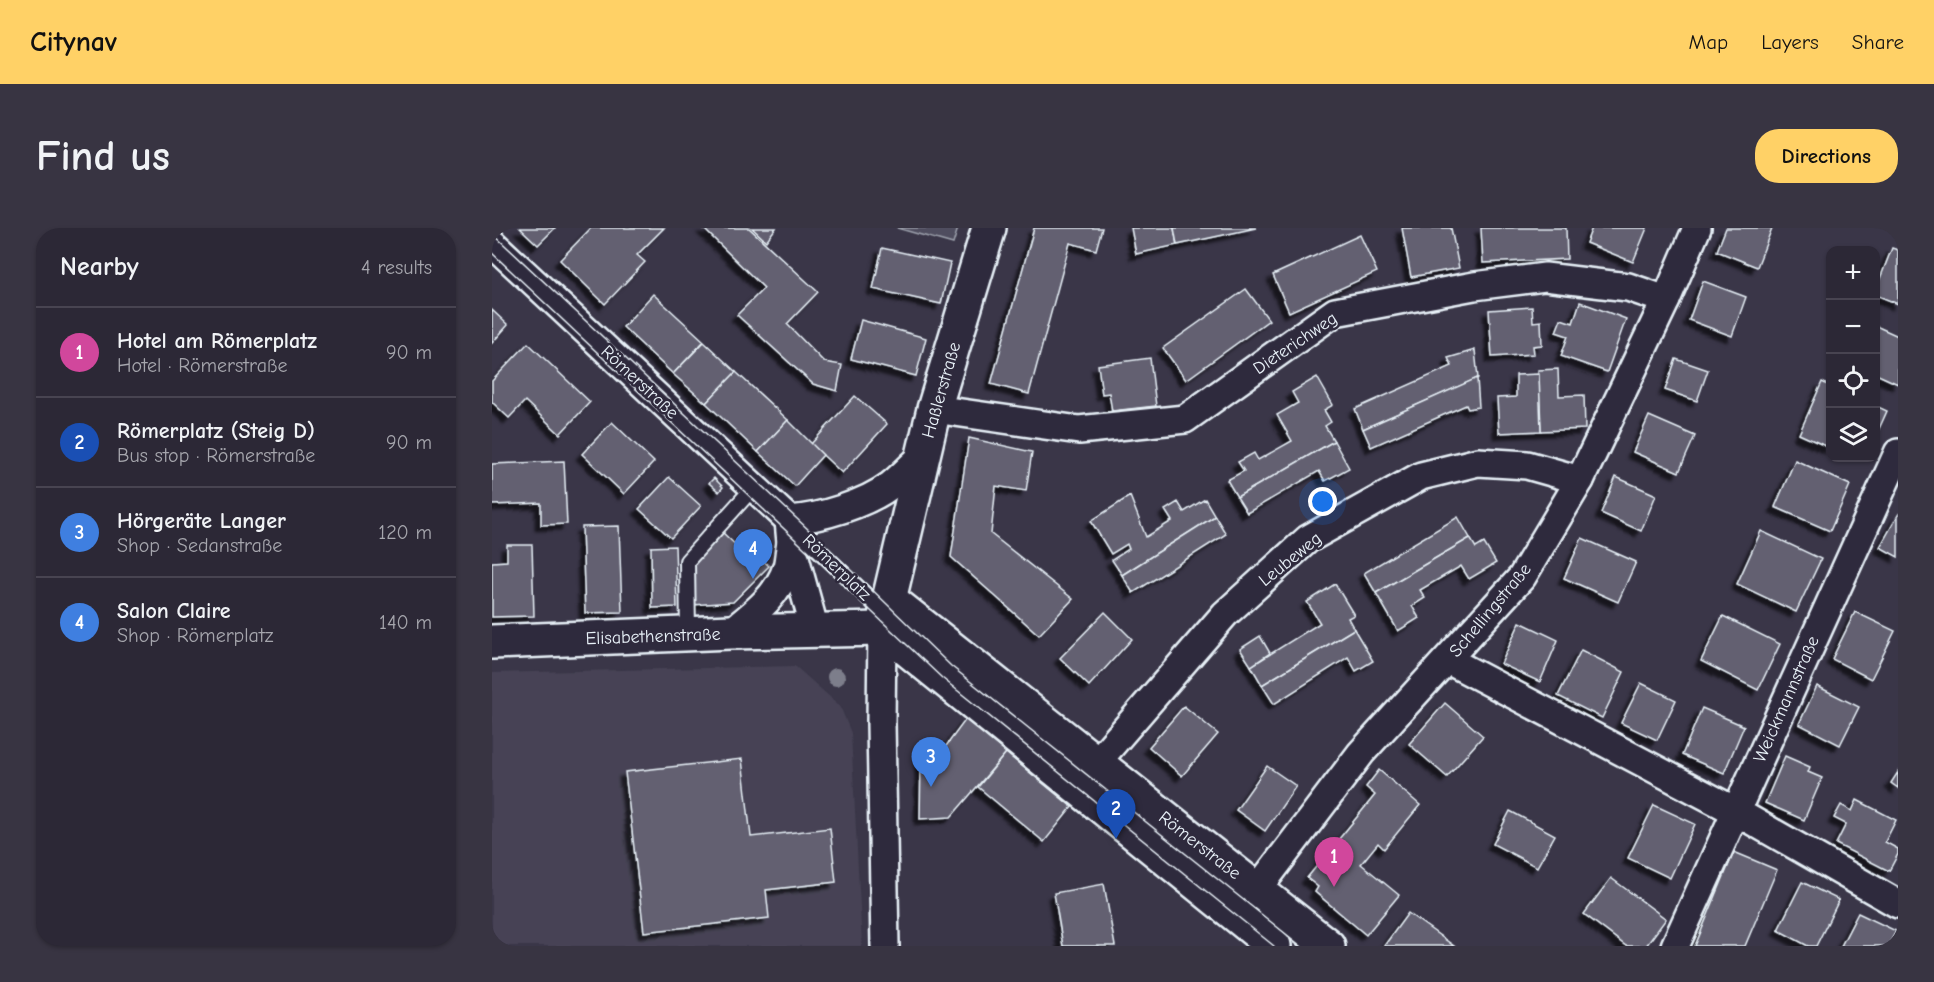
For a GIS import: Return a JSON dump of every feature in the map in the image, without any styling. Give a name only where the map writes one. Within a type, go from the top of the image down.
[{"type":"street","name":"Haßlerstraße","points":[[899,553],[934,409],[989,228]]},
{"type":"street","name":"Schellingstraße","points":[[1257,890],[1361,753],[1522,577],[1581,480],[1666,300],[1697,228]]},
{"type":"street","name":"Römerstraße","points":[[492,243],[753,488],[790,531]]},
{"type":"street","name":"Dieterichweg","points":[[934,409],[1079,430],[1185,419],[1335,312],[1474,286],[1545,278],[1628,287],[1666,300]]},
{"type":"street","name":"Weickmannstraße","points":[[1675,946],[1898,453]]},
{"type":"street","name":"Römerplatz","points":[[790,531],[814,518],[851,505],[890,486],[922,456]]},
{"type":"street","name":"Leubeweg","points":[[1096,763],[1225,614],[1308,539],[1421,476],[1478,462],[1527,465],[1581,480]]},
{"type":"street","name":"Römerplatz","points":[[790,531],[815,630],[885,614]]},
{"type":"street","name":"Römerplatz","points":[[731,632],[766,602],[777,586],[787,568],[790,531]]},
{"type":"street","name":"Römerplatz","points":[[885,946],[881,708],[885,614],[899,553]]},
{"type":"street","name":"Römerplatz","points":[[885,614],[950,666]]},
{"type":"street","name":"Elisabethenstraße","points":[[492,642],[815,630]]},
{"type":"street","points":[[1448,660],[1735,811],[1898,904]]},
{"type":"street","name":"Römerstraße","points":[[950,666],[1096,763],[1328,946]]},
{"type":"street","name":"Römerstraße","points":[[950,666],[1274,946]]},
{"type":"lane","points":[[688,635],[687,561],[753,488]]},
{"type":"lane","name":"Römerplatz","points":[[790,531],[885,614]]},
{"type":"shaded area","points":[[897,228],[958,228],[953,244]]},
{"type":"shaded area","points":[[795,666],[840,706],[851,733],[862,946],[492,946],[492,673]]},
{"type":"building","points":[[520,228],[555,228],[538,245]]},
{"type":"building","points":[[591,228],[664,228],[637,255],[645,262],[605,304],[560,260]]},
{"type":"building","points":[[703,228],[749,228],[818,292],[787,324],[824,362],[842,365],[837,391],[813,384],[737,315],[764,288]]},
{"type":"building","points":[[752,228],[776,228],[766,241]]},
{"type":"building","points":[[1034,228],[1102,228],[1096,250],[1070,243],[1029,394],[991,384]]},
{"type":"building","points":[[1131,228],[1174,228],[1177,245],[1136,254]]},
{"type":"building","points":[[1174,228],[1256,228],[1177,245]]},
{"type":"building","points":[[1402,228],[1451,228],[1459,268],[1411,277]]},
{"type":"building","points":[[1481,228],[1566,228],[1567,259],[1483,263]]},
{"type":"building","points":[[1592,228],[1647,228],[1633,262],[1586,243]]},
{"type":"building","points":[[1726,228],[1772,228],[1757,267],[1717,251]]},
{"type":"building","points":[[1360,235],[1377,272],[1289,312],[1273,275]]},
{"type":"building","points":[[882,248],[950,263],[941,304],[873,289]]},
{"type":"building","points":[[1892,248],[1898,250],[1898,304],[1880,297],[1880,279]]},
{"type":"building","points":[[1703,281],[1746,297],[1732,336],[1689,320]]},
{"type":"building","points":[[1246,289],[1269,320],[1186,380],[1163,348]]},
{"type":"building","points":[[653,294],[704,341],[673,374],[623,327]]},
{"type":"building","points":[[1580,302],[1626,319],[1607,372],[1561,356],[1568,336],[1556,332],[1561,319],[1573,323]]},
{"type":"building","points":[[1532,307],[1533,322],[1541,321],[1542,345],[1533,346],[1534,354],[1492,357],[1489,310]]},
{"type":"building","points":[[492,310],[508,325],[492,343]]},
{"type":"building","points":[[861,320],[926,338],[916,376],[851,359]]},
{"type":"building","points":[[1880,328],[1898,336],[1898,384],[1880,376]]},
{"type":"building","points":[[704,342],[736,372],[706,403],[673,374]]},
{"type":"building","points":[[528,343],[590,402],[560,434],[525,401],[509,418],[492,402],[492,381]]},
{"type":"building","points":[[1475,350],[1478,378],[1363,429],[1355,409],[1452,366],[1448,358]]},
{"type":"building","points":[[1150,358],[1156,406],[1112,411],[1109,393],[1102,394],[1098,365]]},
{"type":"building","points":[[1676,359],[1708,370],[1697,401],[1665,390]]},
{"type":"building","points":[[1558,369],[1559,396],[1584,395],[1585,429],[1541,431],[1538,370]]},
{"type":"building","points":[[736,372],[788,420],[758,452],[706,403]]},
{"type":"building","points":[[1539,374],[1541,431],[1499,433],[1497,398],[1516,397],[1516,375]]},
{"type":"building","points":[[1317,377],[1333,405],[1324,410],[1331,422],[1325,426],[1334,441],[1237,497],[1227,480],[1244,471],[1238,462],[1254,453],[1258,460],[1292,441],[1277,415],[1298,403],[1292,392]]},
{"type":"building","points":[[1477,378],[1479,407],[1468,409],[1466,405],[1371,447],[1363,429]]},
{"type":"building","points":[[1822,382],[1826,384],[1826,446],[1799,434]]},
{"type":"building","points":[[855,396],[887,424],[842,473],[811,444]]},
{"type":"building","points":[[1880,408],[1887,411],[1880,427]]},
{"type":"building","points":[[1649,416],[1695,436],[1679,472],[1633,452]]},
{"type":"building","points":[[788,420],[823,455],[795,486],[758,452]]},
{"type":"building","points":[[612,422],[654,462],[624,494],[582,454]]},
{"type":"building","points":[[969,438],[1032,452],[1026,491],[996,486],[991,534],[1073,599],[1039,635],[951,557]]},
{"type":"building","points":[[1334,441],[1349,468],[1325,481],[1319,471],[1247,513],[1237,497]]},
{"type":"building","points":[[1795,460],[1850,485],[1830,531],[1775,507]]},
{"type":"building","points":[[564,461],[567,524],[541,525],[541,503],[492,505],[492,464]]},
{"type":"building","points":[[669,477],[701,506],[671,538],[639,509]]},
{"type":"building","points":[[1616,477],[1656,495],[1641,531],[1601,513]]},
{"type":"building","points":[[714,478],[723,487],[719,492],[709,483]]},
{"type":"building","points":[[1130,496],[1146,537],[1172,521],[1165,510],[1178,502],[1184,512],[1205,499],[1215,516],[1122,575],[1112,560],[1129,549],[1127,544],[1111,554],[1091,521]]},
{"type":"building","points":[[1898,515],[1898,557],[1880,547]]},
{"type":"building","points":[[1215,516],[1226,534],[1133,593],[1122,575]]},
{"type":"building","points":[[1458,517],[1470,538],[1376,593],[1364,573]]},
{"type":"building","points":[[619,526],[622,612],[585,613],[582,527]]},
{"type":"building","points":[[720,530],[745,554],[750,549],[769,566],[733,602],[692,605],[691,561]]},
{"type":"building","points":[[1761,531],[1821,559],[1796,612],[1737,584]]},
{"type":"building","points":[[1470,538],[1476,548],[1484,543],[1496,563],[1469,579],[1461,566],[1420,590],[1425,598],[1412,606],[1419,618],[1398,631],[1376,593]]},
{"type":"building","points":[[1582,538],[1636,562],[1618,602],[1564,578]]},
{"type":"building","points":[[507,545],[532,545],[534,616],[492,617],[492,562],[507,561]]},
{"type":"building","points":[[675,546],[677,607],[652,608],[651,547]]},
{"type":"building","points":[[1335,584],[1354,615],[1348,618],[1354,629],[1262,685],[1251,666],[1320,623],[1307,602]]},
{"type":"building","points":[[1105,612],[1132,639],[1089,686],[1060,658]]},
{"type":"building","points":[[1855,612],[1895,631],[1871,679],[1832,659]]},
{"type":"building","points":[[1723,616],[1780,644],[1758,690],[1701,661]]},
{"type":"building","points":[[1520,622],[1558,640],[1540,682],[1501,664]]},
{"type":"building","points":[[1354,629],[1373,661],[1356,671],[1348,657],[1274,704],[1262,685]]},
{"type":"building","points":[[1260,636],[1270,653],[1251,666],[1240,649]]},
{"type":"building","points":[[1581,650],[1624,672],[1602,718],[1558,696]]},
{"type":"building","points":[[1641,683],[1676,700],[1657,740],[1621,723]]},
{"type":"building","points":[[1817,686],[1859,707],[1840,745],[1799,724]]},
{"type":"building","points":[[1445,703],[1483,736],[1447,777],[1409,744]]},
{"type":"building","points":[[1184,706],[1218,734],[1182,776],[1149,747]]},
{"type":"building","points":[[1702,708],[1744,726],[1724,773],[1682,755]]},
{"type":"building","points":[[966,719],[1006,753],[951,817],[920,819],[921,758],[938,757]]},
{"type":"building","points":[[1006,753],[1072,807],[1044,842],[978,787]]},
{"type":"building","points":[[1785,756],[1810,767],[1808,772],[1822,778],[1804,820],[1765,803]]},
{"type":"building","points":[[742,759],[751,837],[830,828],[836,882],[766,890],[769,918],[644,932],[625,772]]},
{"type":"building","points":[[1267,766],[1296,786],[1265,831],[1236,810]]},
{"type":"building","points":[[1379,770],[1420,805],[1384,849],[1378,843],[1361,864],[1399,895],[1366,935],[1315,892],[1318,887],[1307,878],[1375,795],[1366,787]]},
{"type":"building","points":[[1898,772],[1898,788],[1891,783]]},
{"type":"building","points":[[1857,800],[1896,820],[1885,842],[1898,849],[1898,854],[1889,871],[1836,844],[1846,824],[1834,818],[1841,805],[1852,811]]},
{"type":"building","points":[[1654,805],[1695,824],[1670,878],[1628,858]]},
{"type":"building","points":[[1510,811],[1555,835],[1537,867],[1493,844]]},
{"type":"building","points":[[1734,852],[1777,870],[1745,946],[1695,946]]},
{"type":"building","points":[[1611,878],[1666,919],[1646,946],[1626,946],[1584,914]]},
{"type":"building","points":[[1802,882],[1839,900],[1816,946],[1808,946],[1778,930]]},
{"type":"building","points":[[1104,884],[1115,946],[1063,946],[1054,893]]},
{"type":"building","points":[[1408,913],[1454,946],[1384,946]]},
{"type":"building","points":[[1858,913],[1896,931],[1888,946],[1841,946]]},
{"type":"tram line","points":[[492,233],[951,666],[1301,946]]},
{"type":"tram line","points":[[492,253],[942,678],[1274,946]]},
{"type":"place","name":"Salon Claire","points":[[753,579]]},
{"type":"place","name":"Hörgeräte Langer","points":[[931,787]]},
{"type":"place","name":"Römerplatz (Steig D)","points":[[1116,839]]},
{"type":"place","name":"Hotel am Römerplatz","points":[[1334,887]]}]
